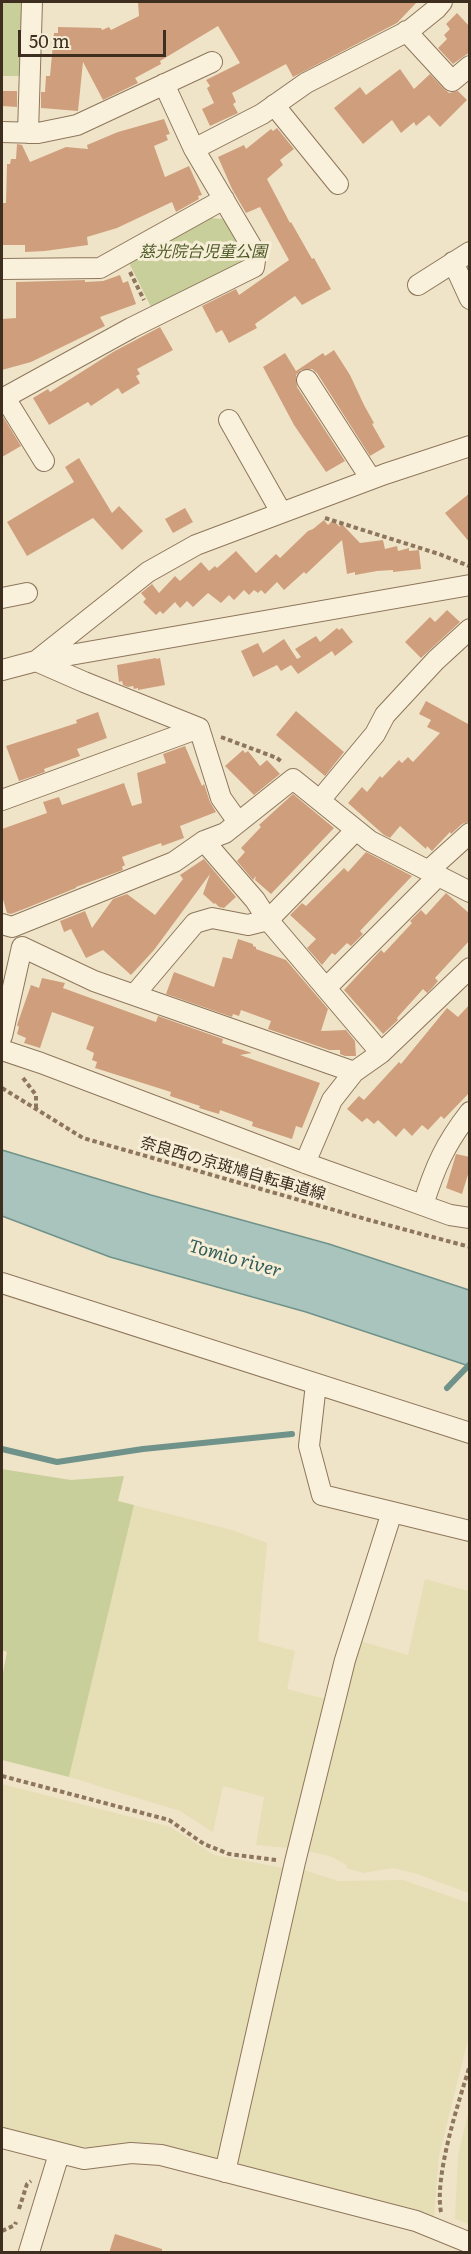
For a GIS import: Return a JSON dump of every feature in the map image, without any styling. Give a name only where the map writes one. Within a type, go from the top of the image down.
[{"type":"street","points":[[28,133],[32,2]]},
{"type":"street","points":[[194,149],[238,128],[306,83],[406,31],[436,9],[441,2]]},
{"type":"street","points":[[406,31],[452,81],[470,66]]},
{"type":"street","points":[[2,132],[54,132],[77,125],[212,62]]},
{"type":"street","points":[[44,461],[3,398],[152,317],[254,267],[256,254],[194,149],[164,84]]},
{"type":"street","points":[[274,105],[338,184]]},
{"type":"street","points":[[2,268],[100,268],[224,199]]},
{"type":"street","points":[[418,285],[461,257],[470,299]]},
{"type":"street","points":[[307,380],[371,479]]},
{"type":"street","points":[[229,420],[287,510]]},
{"type":"street","points":[[36,661],[148,572],[196,545],[371,479],[470,446]]},
{"type":"street","points":[[2,670],[36,661],[470,585]]},
{"type":"street","points":[[2,598],[27,593]]},
{"type":"street","points":[[320,801],[375,734],[385,715],[436,660],[470,629]]},
{"type":"street","points":[[36,661],[199,728]]},
{"type":"street","points":[[2,800],[199,728]]},
{"type":"street","points":[[199,728],[221,798],[238,822]]},
{"type":"street","points":[[2,924],[12,927],[174,862],[204,841],[225,833],[293,778],[370,841],[470,892]]},
{"type":"street","points":[[134,995],[195,923],[213,918],[248,925],[268,920],[356,830]]},
{"type":"street","points":[[326,988],[470,833]]},
{"type":"street","points":[[204,841],[381,1053]]},
{"type":"street","points":[[2,1036],[22,948],[94,981],[354,1072]]},
{"type":"street","points":[[305,1163],[332,1100],[354,1072],[381,1053],[469,969]]},
{"type":"street","points":[[2,1050],[305,1163],[450,1215],[470,1218]]},
{"type":"street","points":[[423,1205],[449,1138],[470,1112]]},
{"type":"street","points":[[2,1283],[470,1433]]},
{"type":"street","points":[[316,1384],[309,1446],[322,1495],[470,1531]]},
{"type":"street","points":[[225,2172],[295,1862],[345,1660],[392,1512]]},
{"type":"street","points":[[2,2138],[84,2159],[147,2153],[416,2221],[470,2243]]},
{"type":"street","points":[[29,2253],[59,2154]]},
{"type":"path","points":[[122,255],[152,317]]},
{"type":"path","points":[[287,510],[439,554],[470,566]]},
{"type":"path","points":[[199,728],[277,758],[288,768],[293,778]]},
{"type":"path","name":"奈良西の京斑鳩自転車道線","points":[[2,1088],[83,1138],[470,1247]]},
{"type":"path","points":[[2,1776],[169,1821],[204,1844],[229,1854],[295,1862]]},
{"type":"path","points":[[446,2233],[440,2208],[440,2188],[446,2155],[470,2065]]},
{"type":"shaded area","points":[[134,1505],[232,1530],[267,1543],[258,1641],[295,1651],[287,1689],[325,1699],[289,1848],[256,1845],[264,1797],[223,1786],[213,1832],[180,1811],[69,1777]]},
{"type":"shaded area","points":[[425,1579],[469,1591],[469,1893],[393,1868],[363,1873],[347,1868],[345,1864],[332,1857],[308,1851],[360,1641],[408,1655]]},
{"type":"shaded area","points":[[2,1784],[170,1827],[214,1855],[284,1868],[223,2163],[86,2152],[2,2129]]},
{"type":"shaded area","points":[[304,1870],[338,1881],[403,1880],[469,1903],[469,2035],[439,2156],[434,2217],[237,2165]]},
{"type":"shaded area","points":[[469,2110],[469,2224],[455,2219],[458,2155]]},
{"type":"green space","points":[[2,2],[21,2],[26,7],[23,76],[2,76]]},
{"type":"green space","name":"慈光院台児童公園","points":[[211,218],[223,219],[242,250],[241,263],[151,307],[129,263]]},
{"type":"green space","points":[[2,1469],[71,1480],[124,1476],[118,1501],[134,1505],[69,1777],[2,1760],[2,1677],[7,1652],[2,1650]]},
{"type":"water","name":"Tomio river","points":[[2,1150],[151,1195],[329,1244],[469,1290],[469,1366],[306,1312],[110,1257],[2,1216]]},
{"type":"building","points":[[138,2],[417,2],[397,23],[293,77],[286,64],[232,93],[236,102],[233,104],[238,113],[210,126],[202,109],[214,103],[207,88],[210,86],[206,80],[240,63],[218,26],[160,61],[161,64],[135,78],[138,83],[103,100],[83,62],[78,111],[41,108],[41,92],[45,92],[46,76],[50,76],[54,33],[58,33],[58,27],[101,28],[102,30],[109,27],[111,30],[139,16]]},
{"type":"building","points":[[457,13],[470,27],[470,52],[453,64],[438,48],[447,39],[444,35],[450,29],[446,24]]},
{"type":"building","points":[[400,69],[414,89],[430,74],[449,93],[458,91],[467,100],[440,127],[429,115],[416,126],[414,122],[401,133],[392,120],[363,144],[334,108],[360,87],[366,95]]},
{"type":"building","points":[[2,91],[17,91],[17,107],[2,106]]},
{"type":"building","points":[[164,119],[170,134],[166,135],[168,140],[154,146],[165,177],[189,166],[202,195],[198,196],[199,199],[176,212],[172,202],[117,228],[87,237],[88,245],[25,252],[25,245],[2,245],[2,203],[6,203],[7,164],[10,164],[11,159],[16,159],[17,144],[22,145],[30,162],[66,147],[88,149],[87,145],[118,132]]},
{"type":"building","points":[[277,128],[294,149],[280,160],[283,165],[267,179],[290,223],[312,259],[314,258],[331,289],[302,305],[295,296],[255,324],[257,328],[229,343],[222,330],[216,333],[202,306],[236,289],[239,295],[289,260],[260,207],[246,213],[218,157],[244,145],[246,149],[271,129],[273,131]]},
{"type":"building","points":[[120,275],[123,283],[128,281],[136,304],[100,317],[105,326],[31,362],[2,370],[2,319],[16,318],[16,282],[103,281]]},
{"type":"building","points":[[160,327],[173,350],[137,369],[140,374],[136,376],[140,383],[122,394],[118,388],[91,406],[88,402],[49,425],[33,398],[48,389],[50,392],[113,352]]},
{"type":"building","points":[[334,350],[350,375],[385,447],[370,456],[317,373],[312,369],[301,370],[296,375],[297,387],[345,461],[326,472],[294,425],[263,367],[285,353],[296,371],[323,353],[325,356]]},
{"type":"building","points":[[2,415],[21,446],[2,457]]},
{"type":"building","points":[[79,458],[112,513],[119,506],[143,531],[122,550],[93,518],[27,556],[7,522],[74,482],[65,467]]},
{"type":"building","points":[[470,493],[470,543],[445,513]]},
{"type":"building","points":[[185,508],[193,522],[173,533],[165,519]]},
{"type":"building","points":[[324,520],[328,525],[333,520],[340,527],[339,521],[360,543],[383,540],[385,549],[397,546],[398,551],[409,548],[409,551],[419,550],[421,569],[347,574],[342,540],[306,574],[304,572],[284,590],[277,582],[265,594],[261,590],[258,593],[254,590],[249,595],[244,590],[234,600],[229,595],[221,603],[208,593],[193,607],[187,601],[180,608],[175,602],[163,614],[160,611],[156,615],[143,602],[146,599],[141,593],[152,584],[159,593],[175,576],[180,581],[201,562],[209,571],[215,566],[217,568],[236,551],[256,573],[276,554],[280,558],[308,531]]},
{"type":"building","points":[[447,610],[460,622],[421,658],[405,642],[430,617],[435,622]]},
{"type":"building","points":[[337,628],[339,630],[342,628],[353,642],[335,656],[332,651],[298,674],[291,665],[281,671],[277,665],[253,677],[241,651],[258,643],[263,653],[284,639],[297,659],[301,657],[295,649],[316,636],[320,642]]},
{"type":"building","points":[[160,658],[165,685],[138,690],[133,686],[123,685],[122,681],[119,682],[117,665]]},
{"type":"building","points":[[426,701],[470,725],[470,821],[462,824],[451,834],[450,832],[432,851],[427,846],[426,849],[400,826],[390,838],[384,835],[348,803],[362,787],[367,792],[380,776],[382,778],[399,760],[402,763],[408,757],[413,762],[440,733],[427,727],[431,720],[419,714]]},
{"type":"building","points":[[296,711],[344,752],[325,776],[276,735]]},
{"type":"building","points":[[98,712],[107,738],[77,749],[80,756],[19,781],[6,746],[77,723],[76,720]]},
{"type":"building","points":[[185,746],[216,812],[180,826],[184,838],[162,846],[161,843],[122,857],[125,865],[122,867],[123,870],[11,914],[7,913],[2,896],[2,829],[47,813],[43,802],[59,797],[62,805],[124,783],[132,806],[142,803],[137,773],[166,763],[163,754]]},
{"type":"building","points":[[243,750],[245,753],[248,751],[260,766],[267,760],[280,774],[254,795],[225,766]]},
{"type":"building","points":[[293,794],[334,828],[271,894],[255,880],[256,876],[253,880],[237,861],[245,852],[241,848],[261,827],[259,825]]},
{"type":"building","points":[[366,852],[412,876],[360,931],[363,934],[351,946],[347,943],[335,955],[332,953],[322,965],[307,948],[316,939],[290,915],[302,903],[306,906],[344,868],[348,872]]},
{"type":"building","points":[[204,859],[236,897],[224,908],[214,904],[203,894],[210,874],[154,950],[131,975],[103,950],[86,958],[71,929],[64,932],[60,921],[85,911],[92,928],[113,899],[127,894],[155,915],[183,879],[180,875]]},
{"type":"building","points":[[446,893],[470,914],[470,940],[435,978],[438,981],[433,987],[427,993],[423,989],[397,1018],[398,1020],[383,1034],[344,990],[381,950],[384,953],[421,910],[426,915]]},
{"type":"building","points":[[238,939],[253,944],[256,949],[286,960],[328,1009],[321,1031],[346,1030],[355,1041],[356,1056],[345,1056],[340,1054],[340,1050],[329,1050],[268,1029],[271,1021],[241,1010],[239,1016],[233,1014],[232,1017],[166,994],[174,972],[214,987],[223,957],[232,959]]},
{"type":"building","points":[[42,978],[65,983],[63,988],[156,1022],[158,1016],[223,1039],[222,1043],[252,1053],[240,1055],[320,1083],[302,1128],[296,1126],[292,1139],[252,1126],[253,1122],[220,1110],[219,1114],[199,1108],[200,1106],[170,1096],[171,1092],[95,1068],[97,1062],[92,1060],[94,1053],[86,1049],[94,1027],[52,1012],[40,1048],[24,1043],[26,1038],[17,1034],[19,1027],[17,1025],[31,985],[39,988]]},
{"type":"building","points":[[470,1004],[470,1092],[444,1119],[441,1116],[428,1130],[422,1125],[412,1136],[404,1128],[396,1137],[378,1120],[374,1124],[367,1118],[362,1122],[347,1109],[359,1096],[364,1100],[399,1062],[401,1064],[447,1008],[458,1017]]},
{"type":"building","points":[[456,1154],[470,1157],[470,1168],[462,1194],[446,1188]]},
{"type":"building","points":[[115,2234],[162,2249],[162,2253],[109,2253]]},
{"type":"waterway","points":[[447,1388],[470,1364]]},
{"type":"waterway","points":[[2,1449],[57,1462],[143,1449],[292,1434]]}]
